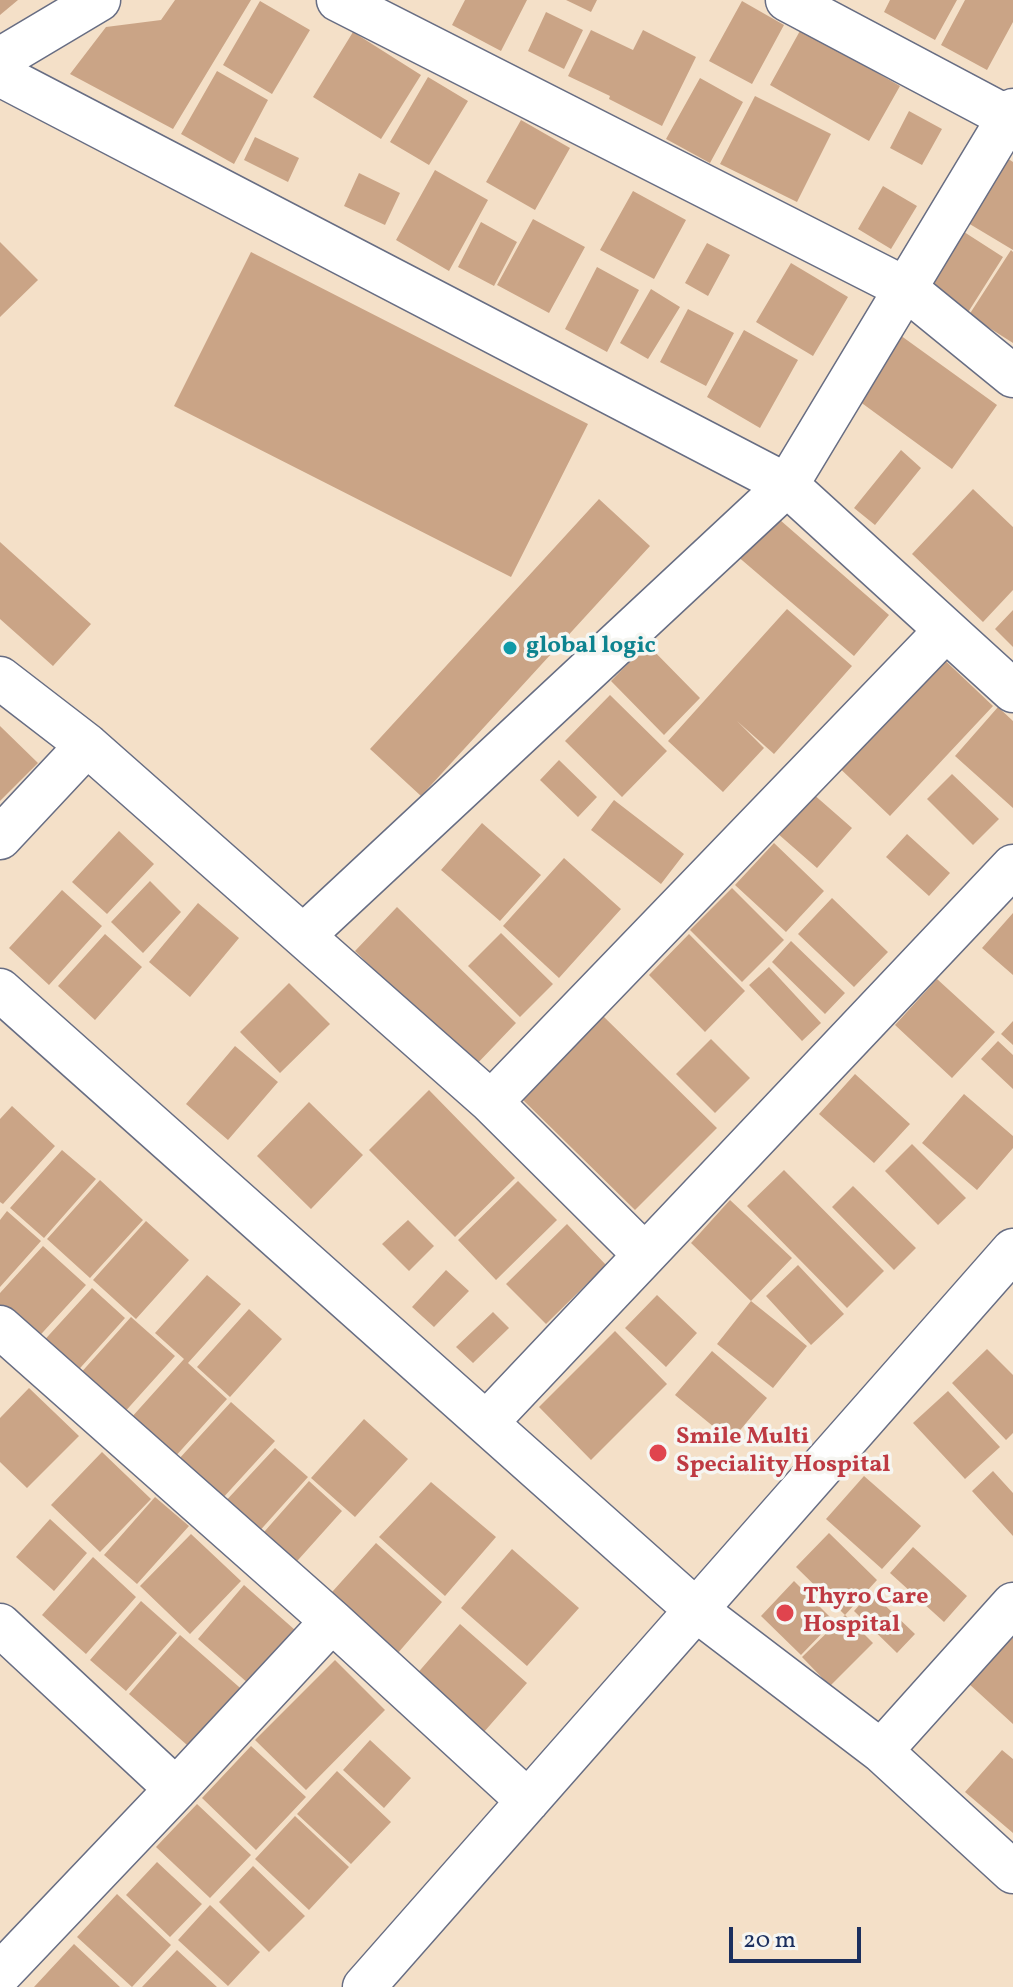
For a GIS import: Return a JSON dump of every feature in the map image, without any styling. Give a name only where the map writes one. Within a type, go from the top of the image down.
[{"type":"street","points":[[0,59],[99,0]]},
{"type":"street","points":[[338,0],[905,288],[1013,376]]},
{"type":"street","points":[[303,936],[787,485],[1012,115],[787,0]]},
{"type":"street","points":[[0,75],[787,485],[1013,691]]},
{"type":"street","points":[[491,1102],[946,630]]},
{"type":"street","points":[[0,678],[87,745],[491,1102],[645,1255]]},
{"type":"street","points":[[0,838],[87,745]]},
{"type":"street","points":[[486,1423],[1013,866]]},
{"type":"street","points":[[0,990],[696,1610],[881,1751],[1013,1872]]},
{"type":"street","points":[[364,1987],[1013,1250]]},
{"type":"street","points":[[0,1327],[332,1621],[528,1801]]},
{"type":"street","points":[[881,1751],[1013,1604]]},
{"type":"street","points":[[0,1974],[332,1621]]},
{"type":"street","points":[[0,1625],[176,1789]]},
{"type":"building","points":[[0,0],[18,0],[0,15]]},
{"type":"building","points":[[175,0],[251,0],[173,129],[70,74],[106,27],[161,20]]},
{"type":"building","points":[[465,0],[527,0],[501,51],[452,25]]},
{"type":"building","points":[[566,0],[597,0],[591,12]]},
{"type":"building","points":[[890,0],[957,0],[935,40],[884,12]]},
{"type":"building","points":[[965,0],[1013,0],[1013,22],[987,70],[941,45]]},
{"type":"building","points":[[260,1],[310,30],[272,94],[223,65]]},
{"type":"building","points":[[742,1],[784,25],[752,84],[709,61]]},
{"type":"building","points":[[546,12],[583,30],[564,69],[528,51]]},
{"type":"building","points":[[801,29],[900,86],[869,141],[770,85]]},
{"type":"building","points":[[591,30],[633,50],[643,30],[696,57],[662,126],[568,76]]},
{"type":"building","points":[[353,32],[421,75],[381,139],[313,97]]},
{"type":"building","points":[[217,71],[268,100],[234,164],[181,134]]},
{"type":"building","points":[[428,77],[468,101],[429,165],[390,142]]},
{"type":"building","points":[[700,78],[743,102],[710,163],[666,139]]},
{"type":"building","points":[[755,96],[831,134],[797,202],[720,164]]},
{"type":"building","points":[[909,111],[942,129],[922,165],[890,148]]},
{"type":"building","points":[[521,120],[570,148],[535,210],[486,182]]},
{"type":"building","points":[[255,137],[299,158],[288,182],[244,160]]},
{"type":"building","points":[[1007,158],[1013,162],[1013,250],[968,223]]},
{"type":"building","points":[[435,170],[488,200],[449,271],[396,240]]},
{"type":"building","points":[[359,173],[400,193],[385,225],[344,206]]},
{"type":"building","points":[[883,186],[917,206],[891,249],[858,229]]},
{"type":"building","points":[[633,191],[686,220],[654,279],[600,250]]},
{"type":"building","points":[[533,219],[585,247],[549,313],[497,285]]},
{"type":"building","points":[[481,222],[517,242],[494,286],[458,267]]},
{"type":"building","points":[[961,230],[1003,257],[967,314],[925,288]]},
{"type":"building","points":[[0,242],[38,280],[0,317]]},
{"type":"building","points":[[707,243],[730,255],[708,296],[685,283]]},
{"type":"building","points":[[1011,250],[1013,252],[1013,343],[969,315]]},
{"type":"building","points":[[251,252],[588,424],[511,577],[174,406]]},
{"type":"building","points":[[791,263],[848,297],[813,356],[756,322]]},
{"type":"building","points":[[597,267],[639,290],[607,352],[565,329]]},
{"type":"building","points":[[651,289],[680,307],[648,359],[620,343]]},
{"type":"building","points":[[688,309],[734,333],[706,386],[660,362]]},
{"type":"building","points":[[744,330],[798,360],[760,428],[707,397]]},
{"type":"building","points":[[893,330],[997,405],[952,469],[848,393]]},
{"type":"building","points":[[901,450],[921,468],[875,525],[854,508]]},
{"type":"building","points":[[973,489],[1013,527],[1013,590],[983,622],[912,554]]},
{"type":"building","name":"global logic","points":[[599,499],[650,546],[421,796],[370,749]]},
{"type":"building","points":[[772,513],[889,615],[854,656],[736,555]]},
{"type":"building","points":[[0,542],[91,624],[53,666],[0,619]]},
{"type":"building","points":[[787,609],[852,666],[774,754],[737,721],[764,748],[723,792],[668,741]]},
{"type":"building","points":[[1013,610],[1013,647],[995,629]]},
{"type":"building","points":[[647,644],[700,698],[664,735],[611,681]]},
{"type":"building","points":[[934,650],[993,706],[890,816],[831,760]]},
{"type":"building","points":[[610,695],[667,751],[622,797],[565,741]]},
{"type":"building","points":[[998,707],[1013,721],[1013,808],[955,756]]},
{"type":"building","points":[[0,726],[38,763],[0,801]]},
{"type":"building","points":[[559,760],[597,797],[578,817],[540,780]]},
{"type":"building","points":[[952,774],[999,819],[973,845],[927,799]]},
{"type":"building","points":[[812,793],[852,828],[817,868],[777,833]]},
{"type":"building","points":[[614,800],[684,854],[661,884],[591,830]]},
{"type":"building","points":[[482,823],[541,875],[500,921],[441,870]]},
{"type":"building","points":[[119,831],[154,864],[107,914],[72,882]]},
{"type":"building","points":[[907,834],[950,873],[929,896],[886,857]]},
{"type":"building","points":[[774,843],[824,891],[786,932],[735,885]]},
{"type":"building","points":[[564,858],[621,909],[559,978],[503,926]]},
{"type":"building","points":[[150,881],[181,912],[143,953],[111,922]]},
{"type":"building","points":[[732,888],[784,940],[742,982],[690,930]]},
{"type":"building","points":[[62,890],[102,926],[49,985],[9,948]]},
{"type":"building","points":[[832,898],[888,952],[854,987],[798,934]]},
{"type":"building","points":[[198,903],[239,938],[190,997],[149,962]]},
{"type":"building","points":[[397,907],[516,1023],[474,1067],[355,951]]},
{"type":"building","points":[[1013,913],[1013,975],[982,948]]},
{"type":"building","points":[[501,933],[553,984],[520,1017],[468,966]]},
{"type":"building","points":[[105,934],[142,967],[95,1020],[58,986]]},
{"type":"building","points":[[689,934],[745,991],[705,1032],[649,975]]},
{"type":"building","points":[[791,941],[845,993],[825,1014],[772,962]]},
{"type":"building","points":[[769,967],[821,1023],[802,1041],[749,985]]},
{"type":"building","points":[[937,979],[995,1032],[952,1078],[895,1025]]},
{"type":"building","points":[[289,983],[330,1024],[280,1073],[240,1032]]},
{"type":"building","points":[[602,1015],[717,1128],[635,1210],[520,1097]]},
{"type":"building","points":[[1013,1021],[1013,1045],[1001,1034]]},
{"type":"building","points":[[711,1039],[750,1078],[715,1113],[676,1074]]},
{"type":"building","points":[[998,1041],[1013,1055],[1013,1089],[981,1059]]},
{"type":"building","points":[[235,1046],[278,1082],[228,1140],[186,1104]]},
{"type":"building","points":[[855,1074],[910,1124],[874,1163],[819,1114]]},
{"type":"building","points":[[429,1090],[515,1178],[455,1237],[369,1150]]},
{"type":"building","points":[[964,1094],[1013,1136],[1013,1148],[977,1190],[922,1143]]},
{"type":"building","points":[[309,1102],[363,1155],[311,1209],[257,1156]]},
{"type":"building","points":[[12,1106],[55,1146],[3,1204],[0,1202],[0,1119]]},
{"type":"building","points":[[912,1144],[966,1198],[938,1225],[885,1171]]},
{"type":"building","points":[[62,1150],[96,1179],[44,1238],[10,1208]]},
{"type":"building","points":[[784,1170],[884,1271],[847,1308],[747,1206]]},
{"type":"building","points":[[100,1180],[143,1220],[90,1278],[47,1239]]},
{"type":"building","points":[[518,1181],[557,1220],[496,1280],[458,1240]]},
{"type":"building","points":[[853,1186],[916,1248],[894,1270],[832,1207]]},
{"type":"building","points":[[730,1200],[792,1258],[751,1301],[691,1243]]},
{"type":"building","points":[[7,1211],[41,1241],[0,1287],[0,1220]]},
{"type":"building","points":[[408,1220],[434,1246],[409,1271],[382,1244]]},
{"type":"building","points":[[146,1221],[189,1260],[136,1319],[93,1280]]},
{"type":"building","points":[[567,1224],[606,1265],[546,1324],[506,1284]]},
{"type":"building","points":[[43,1246],[86,1285],[33,1343],[0,1314],[0,1293]]},
{"type":"building","points":[[798,1265],[844,1314],[811,1345],[766,1296]]},
{"type":"building","points":[[446,1270],[469,1291],[434,1327],[412,1307]]},
{"type":"building","points":[[207,1275],[241,1304],[188,1363],[227,1399],[174,1458],[131,1418],[184,1359],[155,1333]]},
{"type":"building","points":[[92,1288],[125,1318],[73,1376],[39,1346]]},
{"type":"building","points":[[657,1295],[697,1333],[666,1367],[625,1328]]},
{"type":"building","points":[[751,1301],[807,1346],[773,1388],[717,1344]]},
{"type":"building","points":[[249,1309],[282,1339],[230,1397],[197,1367]]},
{"type":"building","points":[[493,1312],[509,1328],[473,1363],[456,1347]]},
{"type":"building","points":[[131,1317],[175,1356],[122,1415],[78,1376]]},
{"type":"building","points":[[615,1331],[667,1384],[591,1460],[539,1407]]},
{"type":"building","points":[[987,1349],[1013,1375],[1013,1433],[1006,1440],[952,1383]]},
{"type":"building","points":[[712,1351],[767,1398],[731,1441],[675,1395]]},
{"type":"building","points":[[29,1388],[79,1436],[27,1488],[0,1462],[0,1418]]},
{"type":"building","points":[[948,1391],[1000,1447],[965,1479],[913,1423]]},
{"type":"building","points":[[231,1402],[275,1441],[221,1500],[178,1460]]},
{"type":"building","points":[[364,1419],[408,1459],[355,1517],[311,1478]]},
{"type":"building","points":[[275,1448],[308,1477],[256,1535],[222,1505]]},
{"type":"building","points":[[102,1452],[151,1499],[100,1552],[51,1505]]},
{"type":"building","points":[[993,1471],[1013,1493],[1013,1536],[972,1491]]},
{"type":"building","points":[[864,1476],[921,1526],[882,1569],[826,1519]]},
{"type":"building","points":[[309,1481],[342,1511],[290,1569],[257,1540]]},
{"type":"building","points":[[431,1482],[496,1537],[445,1596],[379,1537]]},
{"type":"building","points":[[155,1497],[189,1526],[137,1584],[104,1555]]},
{"type":"building","points":[[50,1519],[87,1553],[54,1591],[16,1557]]},
{"type":"building","points":[[829,1533],[877,1580],[845,1615],[796,1567]]},
{"type":"building","points":[[191,1534],[241,1581],[190,1634],[140,1586]]},
{"type":"building","points":[[376,1543],[442,1602],[391,1661],[324,1601]]},
{"type":"building","points":[[913,1547],[967,1596],[944,1622],[890,1573]]},
{"type":"building","points":[[512,1549],[579,1608],[527,1666],[461,1608]]},
{"type":"building","points":[[93,1557],[136,1597],[86,1654],[42,1615]]},
{"type":"building","points":[[794,1581],[834,1621],[801,1655],[761,1616]]},
{"type":"building","points":[[244,1585],[295,1630],[249,1684],[198,1639]]},
{"type":"building","points":[[871,1592],[915,1634],[897,1653],[854,1611]]},
{"type":"building","points":[[141,1601],[177,1633],[126,1691],[90,1660]]},
{"type":"building","points":[[845,1615],[873,1643],[830,1686],[802,1657]]},
{"type":"building","points":[[460,1624],[527,1683],[476,1741],[409,1683]]},
{"type":"building","points":[[1013,1634],[1013,1724],[968,1683]]},
{"type":"building","points":[[180,1635],[247,1694],[195,1752],[129,1694]]},
{"type":"building","points":[[335,1660],[385,1710],[306,1790],[255,1740]]},
{"type":"building","points":[[370,1740],[411,1778],[384,1808],[343,1770]]},
{"type":"building","points":[[251,1746],[306,1797],[256,1850],[202,1798]]},
{"type":"building","points":[[1002,1750],[1013,1759],[1013,1833],[965,1792]]},
{"type":"building","points":[[337,1771],[391,1822],[351,1864],[297,1814]]},
{"type":"building","points":[[197,1804],[251,1855],[210,1898],[156,1847]]},
{"type":"building","points":[[295,1816],[349,1867],[309,1910],[255,1859]]},
{"type":"building","points":[[157,1862],[202,1904],[170,1937],[126,1895]]},
{"type":"building","points":[[253,1866],[305,1916],[269,1952],[219,1902]]},
{"type":"building","points":[[117,1894],[171,1945],[132,1987],[77,1937]]},
{"type":"building","points":[[210,1905],[260,1952],[228,1986],[178,1940]]},
{"type":"building","points":[[74,1944],[120,1987],[34,1987]]},
{"type":"building","points":[[177,1950],[217,1987],[142,1987]]},
{"type":"place","name":"global logic","points":[[510,648]]},
{"type":"place","name":"Smile Multi Speciality Hospital","points":[[658,1453]]},
{"type":"place","name":"Thyro Care Hospital","points":[[785,1613]]}]
